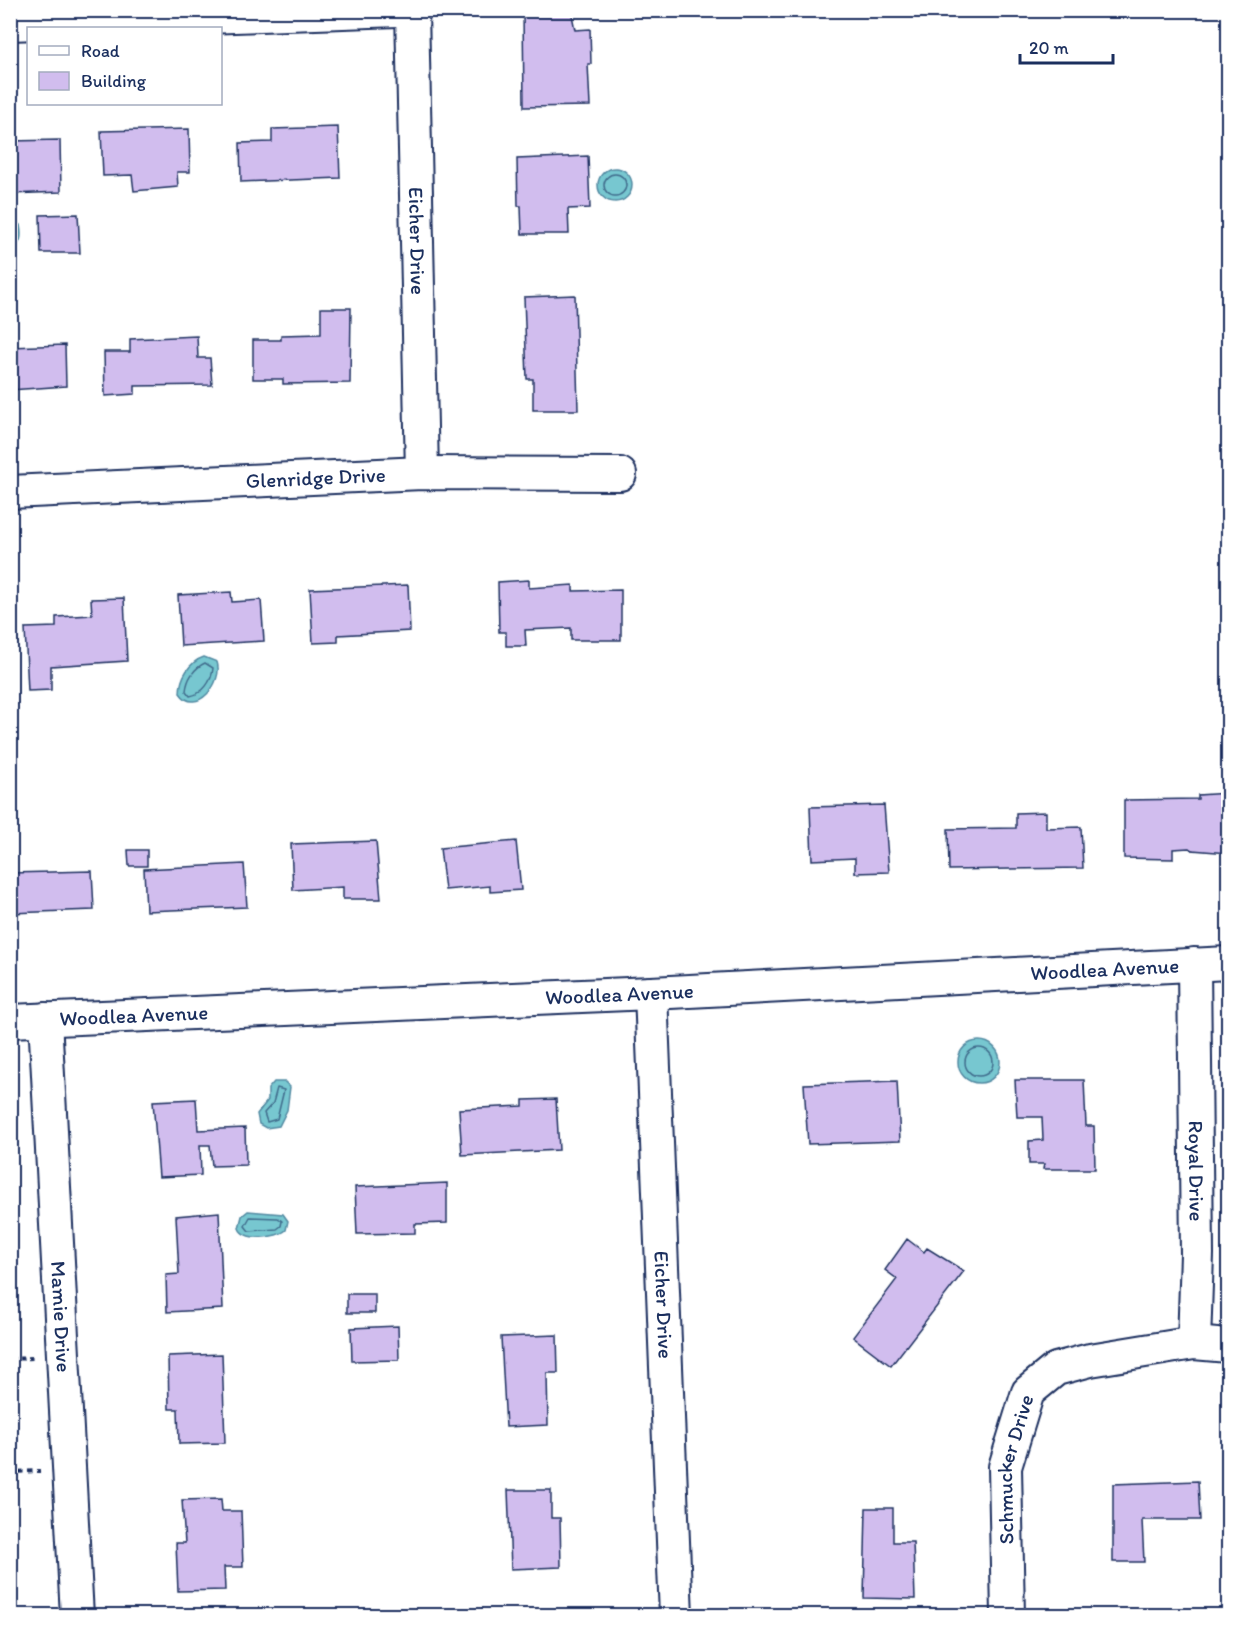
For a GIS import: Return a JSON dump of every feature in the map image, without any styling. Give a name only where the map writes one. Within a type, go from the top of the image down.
[{"type":"street","points":[[10,24],[398,10]]},
{"type":"street","name":"Eicher Drive","points":[[412,10],[422,473]]},
{"type":"street","name":"Glenridge Drive","points":[[10,492],[422,473],[620,474]]},
{"type":"street","name":"Woodlea Avenue","points":[[10,1021],[651,993],[1228,963]]},
{"type":"street","name":"Royal Drive","points":[[1194,964],[1197,1254],[1194,1343]]},
{"type":"street","name":"Eicher Drive","points":[[651,993],[676,1616]]},
{"type":"street","name":"Mamie Drive","points":[[45,1019],[77,1616]]},
{"type":"street","points":[[1194,1343],[1228,1346]]},
{"type":"street","name":"Schmucker Drive","points":[[1008,1616],[1005,1467],[1028,1392],[1056,1369],[1090,1360],[1194,1343]]},
{"type":"water","points":[[615,168],[627,173],[632,185],[627,197],[615,202],[603,197],[598,185],[603,173]]},
{"type":"water","points":[[10,219],[20,225],[21,233],[19,242],[11,250]]},
{"type":"water","points":[[204,657],[217,662],[218,670],[213,687],[201,699],[194,701],[186,699],[180,693],[184,676],[194,663]]},
{"type":"water","points":[[979,1041],[994,1047],[1000,1062],[994,1077],[979,1083],[964,1077],[958,1062],[964,1047]]},
{"type":"water","points":[[274,1082],[285,1082],[290,1087],[287,1110],[279,1126],[266,1128],[259,1124],[257,1114],[268,1100],[268,1089]]},
{"type":"water","points":[[248,1211],[283,1214],[288,1221],[286,1230],[269,1237],[247,1235],[239,1228],[242,1216]]},
{"type":"building","points":[[523,10],[571,10],[575,30],[590,29],[591,64],[588,64],[590,106],[524,107]]},
{"type":"building","points":[[338,127],[340,178],[241,182],[240,143],[272,142],[272,129]]},
{"type":"building","points":[[189,129],[190,172],[177,172],[178,187],[134,191],[132,175],[103,176],[101,131]]},
{"type":"building","points":[[60,140],[61,192],[10,194],[10,141]]},
{"type":"building","points":[[588,156],[590,208],[568,209],[569,234],[522,234],[521,206],[518,206],[517,159]]},
{"type":"building","points":[[78,214],[80,253],[41,253],[40,215]]},
{"type":"building","points":[[575,295],[578,410],[533,410],[533,379],[527,379],[524,297]]},
{"type":"building","points":[[321,308],[351,308],[350,383],[283,384],[283,379],[253,379],[253,340],[281,340],[281,335],[321,334]]},
{"type":"building","points":[[197,336],[198,358],[210,358],[212,385],[135,386],[135,394],[105,396],[104,352],[130,352],[130,339]]},
{"type":"building","points":[[65,345],[66,386],[10,390],[10,347]]},
{"type":"building","points":[[529,580],[529,588],[573,585],[573,591],[621,590],[621,640],[571,640],[571,628],[525,630],[526,646],[506,646],[506,632],[499,632],[498,582]]},
{"type":"building","points":[[408,585],[410,631],[338,635],[338,642],[313,643],[310,589]]},
{"type":"building","points":[[231,592],[232,602],[261,600],[264,641],[181,646],[178,595]]},
{"type":"building","points":[[124,598],[127,661],[51,666],[51,690],[28,691],[25,628],[56,627],[56,617],[92,615],[91,599]]},
{"type":"building","points":[[1228,793],[1228,853],[1189,848],[1173,849],[1173,859],[1124,858],[1124,800],[1198,799],[1198,795]]},
{"type":"building","points":[[884,805],[889,872],[855,873],[855,858],[812,860],[810,807]]},
{"type":"building","points":[[1046,812],[1046,828],[1081,827],[1083,868],[949,870],[948,829],[1016,828],[1016,813]]},
{"type":"building","points":[[376,841],[381,899],[343,899],[343,887],[293,890],[291,844]]},
{"type":"building","points":[[516,841],[521,890],[490,892],[490,886],[445,890],[440,848]]},
{"type":"building","points":[[128,850],[147,850],[147,866],[129,866]]},
{"type":"building","points":[[244,864],[247,907],[146,911],[144,869]]},
{"type":"building","points":[[92,871],[94,910],[10,913],[10,873]]},
{"type":"building","points":[[1015,1080],[1084,1080],[1086,1126],[1094,1126],[1095,1169],[1043,1169],[1044,1164],[1029,1164],[1029,1141],[1043,1140],[1042,1117],[1017,1117]]},
{"type":"building","points":[[897,1081],[900,1141],[808,1144],[804,1084]]},
{"type":"building","points":[[196,1099],[198,1130],[245,1128],[246,1165],[212,1166],[210,1145],[200,1145],[201,1175],[159,1177],[153,1101]]},
{"type":"building","points":[[556,1099],[559,1150],[462,1155],[459,1109],[523,1106],[523,1100]]},
{"type":"building","points":[[447,1183],[447,1223],[415,1224],[415,1233],[357,1234],[355,1187]]},
{"type":"building","points":[[219,1212],[223,1309],[167,1312],[166,1275],[179,1274],[176,1216]]},
{"type":"building","points":[[907,1239],[924,1252],[927,1248],[964,1271],[891,1366],[853,1337],[897,1279],[885,1270]]},
{"type":"building","points":[[347,1294],[375,1294],[375,1313],[347,1313]]},
{"type":"building","points":[[398,1326],[399,1360],[352,1361],[351,1328]]},
{"type":"building","points":[[557,1335],[558,1373],[547,1373],[548,1425],[506,1427],[501,1337]]},
{"type":"building","points":[[222,1354],[225,1443],[179,1444],[178,1409],[169,1409],[168,1356]]},
{"type":"building","points":[[1228,1445],[1228,1500],[1224,1500],[1221,1446]]},
{"type":"building","points":[[1198,1481],[1200,1520],[1142,1520],[1144,1562],[1113,1562],[1113,1484]]},
{"type":"building","points":[[508,1490],[551,1490],[551,1518],[560,1518],[561,1567],[511,1569]]},
{"type":"building","points":[[221,1499],[222,1511],[241,1511],[243,1567],[224,1567],[225,1590],[178,1591],[176,1543],[185,1543],[182,1500]]},
{"type":"building","points":[[866,1508],[893,1508],[893,1542],[913,1542],[915,1599],[864,1598]]}]
